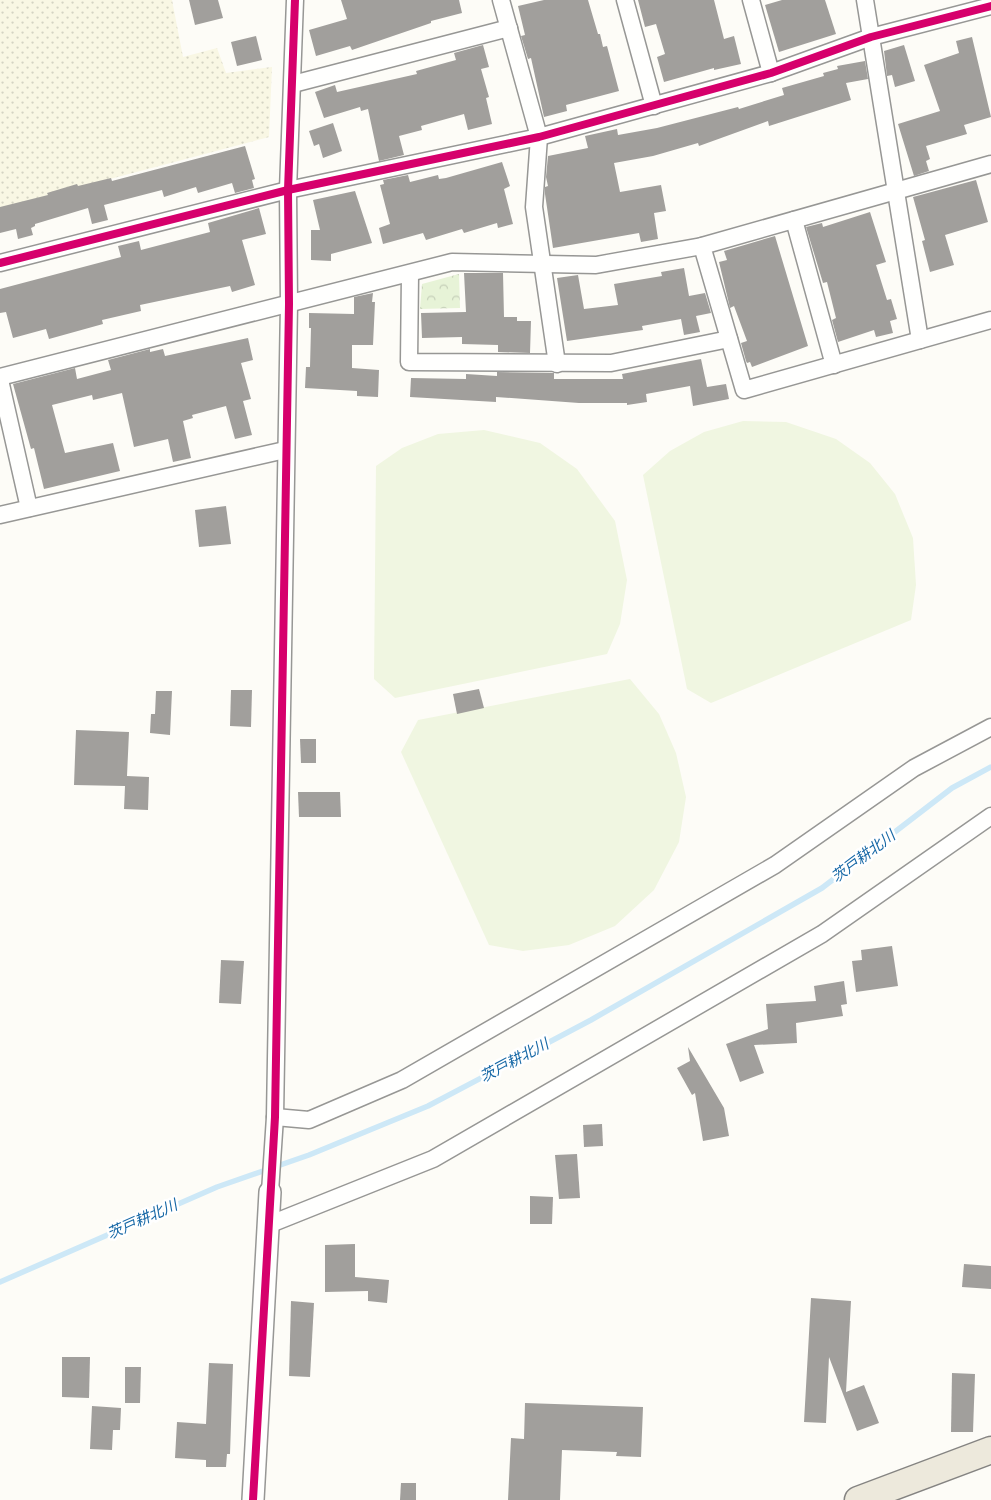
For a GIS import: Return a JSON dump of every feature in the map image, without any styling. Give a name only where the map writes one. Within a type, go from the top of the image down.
[{"type":"main road","points":[[858,1500],[991,1450]]},
{"type":"street","points":[[253,1500],[275,1117],[289,304],[288,190],[295,0]]},
{"type":"street","points":[[501,0],[539,137],[534,207],[557,364]]},
{"type":"street","points":[[624,0],[654,106]]},
{"type":"street","points":[[751,0],[771,73]]},
{"type":"street","points":[[865,0],[894,191],[920,340]]},
{"type":"street","points":[[0,263],[288,190],[539,137],[771,73],[871,37],[991,6]]},
{"type":"street","points":[[293,84],[508,28]]},
{"type":"street","points":[[28,508],[0,378],[452,262],[596,265],[702,246],[991,164]]},
{"type":"street","points":[[794,220],[834,365]]},
{"type":"street","points":[[702,246],[744,390],[991,320]]},
{"type":"street","points":[[410,274],[408,362],[611,363],[729,339]]},
{"type":"street","points":[[0,515],[285,450]]},
{"type":"street","points":[[275,1117],[309,1120],[402,1080],[775,865],[914,768],[989,731]]},
{"type":"street","points":[[268,1225],[433,1159],[822,934],[991,816]]},
{"type":"shaded area","points":[[0,0],[172,0],[183,57],[217,48],[226,73],[272,67],[269,137],[0,208]]},
{"type":"green space","points":[[459,274],[460,308],[420,309],[422,284]]},
{"type":"green space","points":[[743,421],[786,422],[836,439],[870,463],[895,494],[913,538],[916,585],[911,620],[711,703],[687,689],[643,475],[670,451],[704,432]]},
{"type":"green space","points":[[484,430],[540,443],[577,469],[615,521],[627,580],[620,624],[607,654],[395,698],[374,679],[376,466],[402,448],[438,434]]},
{"type":"green space","points":[[630,679],[659,714],[676,753],[686,797],[679,842],[654,890],[615,926],[569,945],[523,951],[489,945],[401,752],[418,720]]},
{"type":"building","points":[[189,0],[218,0],[223,18],[195,25]]},
{"type":"building","points":[[341,0],[459,0],[462,13],[431,21],[431,23],[352,50],[350,46],[316,56],[309,30],[347,19]]},
{"type":"building","points":[[544,0],[588,0],[603,47],[607,46],[619,91],[566,105],[567,111],[544,117],[531,58],[528,59],[521,36],[525,35],[518,6]]},
{"type":"building","points":[[638,0],[714,0],[724,39],[734,36],[741,64],[714,70],[714,68],[664,82],[657,57],[665,54],[656,24],[645,27]]},
{"type":"building","points":[[782,0],[825,0],[836,34],[779,52],[765,5]]},
{"type":"building","points":[[256,36],[262,60],[237,66],[231,42]]},
{"type":"building","points":[[972,37],[991,117],[964,125],[967,134],[926,146],[930,159],[926,161],[929,171],[914,176],[898,124],[940,111],[924,65],[959,53],[956,41]]},
{"type":"building","points":[[483,45],[489,67],[481,69],[489,97],[486,98],[492,124],[468,130],[464,114],[421,126],[422,130],[399,136],[404,155],[379,161],[368,109],[361,111],[360,107],[324,118],[315,92],[335,85],[337,92],[417,74],[416,71],[456,60],[454,53]]},
{"type":"building","points":[[904,45],[915,81],[895,87],[892,75],[887,76],[884,51]]},
{"type":"building","points":[[865,61],[868,79],[846,83],[851,100],[769,126],[768,121],[699,146],[698,143],[653,156],[614,163],[620,192],[661,185],[666,211],[654,213],[658,239],[641,242],[639,233],[553,248],[545,194],[545,187],[548,186],[546,177],[548,156],[588,148],[585,136],[617,129],[618,135],[657,128],[738,107],[739,109],[784,95],[782,88],[824,76],[823,73],[838,69],[837,66]]},
{"type":"building","points":[[333,123],[342,151],[323,158],[319,144],[314,146],[309,131]]},
{"type":"building","points":[[245,146],[255,179],[252,180],[254,188],[235,193],[232,183],[198,193],[196,187],[164,197],[162,190],[104,205],[108,220],[92,224],[88,208],[35,224],[31,228],[33,235],[18,239],[16,229],[0,233],[0,207],[48,195],[47,193],[77,184],[78,186],[111,178],[112,181]]},
{"type":"building","points":[[502,162],[510,186],[504,189],[513,224],[498,228],[497,223],[464,233],[462,229],[426,240],[423,233],[383,244],[379,228],[390,224],[380,185],[384,184],[383,180],[408,175],[410,182],[438,175],[439,179],[446,178]]},
{"type":"building","points":[[976,180],[988,222],[945,235],[954,265],[930,272],[922,241],[925,240],[913,197]]},
{"type":"building","points":[[355,191],[372,243],[331,254],[331,261],[311,260],[311,230],[320,230],[313,200]]},
{"type":"building","points":[[259,208],[266,234],[242,240],[255,285],[232,292],[230,286],[140,305],[141,311],[102,320],[103,324],[49,339],[46,329],[13,338],[6,312],[0,313],[0,289],[121,257],[118,246],[139,241],[141,250],[210,232],[208,223]]},
{"type":"building","points":[[870,212],[886,262],[876,265],[887,300],[891,299],[897,319],[890,321],[893,333],[876,337],[874,330],[838,342],[832,320],[836,318],[827,282],[823,283],[806,227],[822,223],[823,227]]},
{"type":"building","points":[[775,236],[808,346],[752,367],[750,362],[747,363],[746,361],[741,343],[747,341],[734,306],[730,308],[719,262],[727,260],[724,251]]},
{"type":"building","points":[[684,268],[689,296],[705,293],[711,313],[696,316],[700,332],[684,335],[681,319],[642,326],[643,330],[567,341],[557,278],[578,275],[584,309],[618,305],[614,284],[662,276],[661,272]]},
{"type":"building","points":[[464,273],[503,273],[504,317],[517,317],[517,321],[531,321],[530,353],[498,352],[498,345],[462,344],[462,337],[422,338],[421,313],[466,312]]},
{"type":"building","points":[[373,293],[372,302],[375,302],[373,345],[352,345],[352,368],[379,370],[378,397],[357,396],[357,391],[305,388],[306,367],[310,367],[311,328],[309,328],[309,313],[354,314],[354,297]]},
{"type":"building","points":[[248,338],[253,360],[241,363],[251,399],[243,401],[252,435],[235,439],[226,406],[192,415],[193,418],[183,421],[191,458],[173,462],[168,439],[134,447],[122,393],[93,400],[92,395],[52,405],[65,453],[113,443],[120,471],[44,489],[34,448],[31,449],[13,384],[75,368],[77,379],[111,370],[108,360],[150,349],[150,352],[163,349],[165,356]]},
{"type":"building","points":[[701,359],[707,387],[726,384],[729,399],[693,406],[690,386],[646,394],[647,402],[627,405],[627,403],[579,403],[496,397],[496,402],[410,397],[411,378],[466,379],[466,374],[497,376],[497,372],[554,373],[554,379],[623,379],[622,374]]},
{"type":"building","points":[[226,506],[231,544],[199,547],[195,510]]},
{"type":"building","points":[[479,689],[484,708],[457,714],[453,694]]},
{"type":"building","points":[[231,690],[252,690],[251,727],[230,726]]},
{"type":"building","points":[[156,691],[172,691],[170,735],[150,733],[151,714],[155,714]]},
{"type":"building","points":[[76,730],[129,732],[127,776],[149,777],[148,810],[124,809],[125,786],[74,785]]},
{"type":"building","points":[[300,739],[316,739],[316,763],[301,763]]},
{"type":"building","points":[[298,792],[340,792],[341,817],[299,817]]},
{"type":"building","points":[[892,946],[898,986],[856,992],[852,961],[862,960],[861,950]]},
{"type":"building","points":[[221,960],[244,961],[241,1004],[219,1003]]},
{"type":"building","points":[[844,981],[847,1004],[841,1005],[843,1016],[796,1023],[797,1043],[754,1045],[764,1073],[740,1082],[726,1044],[768,1029],[766,1004],[816,1001],[814,986]]},
{"type":"building","points":[[688,1047],[724,1108],[729,1136],[703,1141],[695,1093],[692,1095],[677,1068],[690,1061]]},
{"type":"building","points":[[602,1124],[603,1146],[584,1147],[583,1125]]},
{"type":"building","points":[[577,1154],[580,1198],[559,1199],[555,1155]]},
{"type":"building","points":[[530,1196],[553,1197],[552,1224],[530,1224]]},
{"type":"building","points":[[355,1244],[355,1277],[389,1280],[387,1303],[368,1301],[368,1291],[325,1292],[325,1245]]},
{"type":"building","points":[[964,1264],[991,1266],[991,1289],[962,1287]]},
{"type":"building","points":[[811,1298],[851,1301],[846,1392],[864,1385],[879,1423],[857,1431],[829,1357],[826,1423],[804,1422]]},
{"type":"building","points":[[291,1301],[314,1303],[310,1377],[289,1376]]},
{"type":"building","points":[[62,1357],[90,1357],[89,1398],[62,1397]]},
{"type":"building","points":[[209,1363],[233,1364],[230,1454],[227,1454],[226,1467],[206,1467],[206,1460],[175,1458],[177,1422],[206,1424]]},
{"type":"building","points":[[125,1367],[141,1367],[140,1403],[125,1403]]},
{"type":"building","points":[[952,1373],[975,1374],[973,1432],[951,1432]]},
{"type":"building","points":[[525,1403],[643,1407],[641,1457],[616,1456],[617,1452],[562,1450],[560,1500],[508,1500],[511,1438],[524,1439]]},
{"type":"building","points":[[92,1406],[121,1408],[120,1430],[113,1430],[112,1450],[90,1449]]},
{"type":"building","points":[[401,1483],[416,1483],[416,1500],[400,1500]]},
{"type":"waterway","name":"茨戸耕北川","points":[[0,1282],[217,1187],[309,1155],[428,1106],[591,1020],[822,888],[952,788],[991,767]]},
{"type":"cycle path","points":[[253,1500],[275,1117],[289,304],[288,190],[295,0]]},
{"type":"cycle path","points":[[0,263],[288,190],[539,137],[771,73],[871,37],[991,6]]}]
